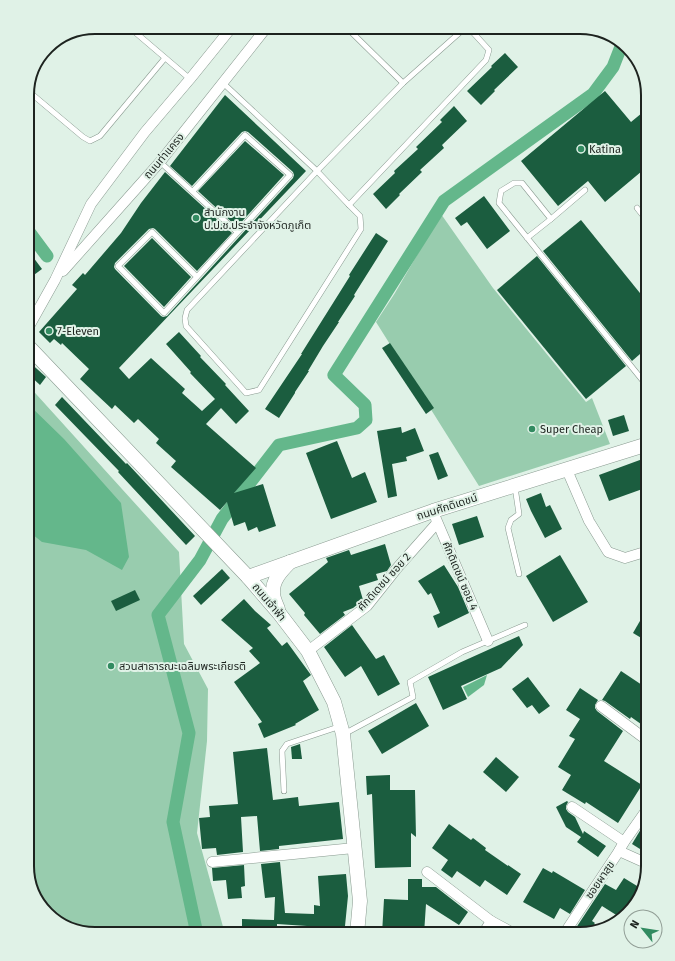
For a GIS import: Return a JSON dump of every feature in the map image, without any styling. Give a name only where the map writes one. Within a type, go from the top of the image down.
[{"type":"main road","name":"ถนนเจ้าฟ้า","points":[[34,352],[248,577],[279,613],[308,651],[334,702],[342,730],[360,900],[358,927]]},
{"type":"main road","name":"ถนนศักดิเดชน์","points":[[248,577],[290,562],[435,517],[515,486],[641,446]]},
{"type":"main road","points":[[279,613],[273,593],[274,586],[279,574],[290,562]]},
{"type":"street","name":"ถนนท่าแครง","points":[[34,318],[55,280],[91,204],[145,132],[226,34]]},
{"type":"street","name":"ถนนท่าแครง","points":[[55,280],[160,162],[261,34]]},
{"type":"street","points":[[567,470],[589,521],[608,552],[625,558],[641,553]]},
{"type":"street","name":"ศักดิเดชน์ ซอย 4","points":[[435,517],[488,641]]},
{"type":"street","name":"ศักดิเดชน์ ซอย 2","points":[[308,651],[367,606],[435,517]]},
{"type":"street","points":[[600,706],[641,736]]},
{"type":"street","points":[[572,807],[624,842]]},
{"type":"street","points":[[619,851],[641,818]]},
{"type":"street","points":[[212,862],[354,848]]},
{"type":"street","name":"ซอยผาสุข","points":[[569,927],[619,851],[641,861]]},
{"type":"street","points":[[427,872],[491,921],[502,927]]},
{"type":"street","points":[[487,927],[491,921]]},
{"type":"lane","points":[[136,34],[190,79]]},
{"type":"lane","points":[[353,34],[403,83]]},
{"type":"lane","points":[[223,82],[317,171],[360,216],[361,229],[260,390],[246,393],[186,326],[185,318],[187,310],[317,171],[403,83],[459,34]]},
{"type":"lane","points":[[349,205],[486,60],[489,50],[474,34]]},
{"type":"lane","points":[[34,96],[83,137],[90,141],[100,136],[165,58]]},
{"type":"lane","points":[[193,191],[245,135],[290,175],[164,313],[118,266],[152,232],[197,276]]},
{"type":"lane","points":[[160,162],[237,232]]},
{"type":"lane","points":[[550,219],[522,183],[514,182],[501,191],[499,203],[641,378]]},
{"type":"lane","points":[[527,238],[585,190]]},
{"type":"lane","points":[[637,208],[641,213]]},
{"type":"lane","points":[[515,486],[519,514],[511,520],[508,528],[519,574]]},
{"type":"lane","points":[[284,792],[282,751],[288,744],[342,730],[413,697],[410,682],[462,652],[525,625]]},
{"type":"shaded area","points":[[441,214],[493,288],[586,402],[592,398],[610,444],[479,486],[376,322],[395,293]]},
{"type":"shaded area","name":"สวนสาธารณะเฉลิมพระเกียรติ","points":[[34,392],[179,552],[184,644],[208,689],[207,741],[197,833],[223,927],[83,926],[64,919],[52,909],[42,897],[36,882],[34,866]]},
{"type":"shaded area","points":[[34,410],[64,439],[121,503],[129,557],[122,570],[86,550],[42,542],[34,536]]},
{"type":"shaded area","points":[[487,675],[484,685],[468,697],[463,687]]},
{"type":"building","points":[[505,53],[518,67],[481,105],[467,91]]},
{"type":"building","name":"Katina","points":[[605,91],[631,122],[641,114],[641,172],[605,202],[588,181],[558,206],[521,161]]},
{"type":"building","points":[[225,95],[306,171],[119,368],[129,379],[151,358],[185,389],[182,393],[202,411],[215,399],[190,373],[191,372],[166,344],[179,332],[226,384],[225,385],[249,411],[236,424],[221,408],[206,424],[256,468],[234,493],[263,484],[276,526],[259,532],[257,527],[248,531],[245,522],[234,526],[227,502],[220,510],[171,467],[176,461],[156,443],[159,439],[138,419],[134,423],[115,405],[112,409],[80,379],[89,369],[62,343],[61,345],[54,339],[50,343],[39,332],[77,289],[72,285],[83,273],[85,275],[121,233],[141,203],[165,172],[232,233],[197,271],[153,228],[149,229],[115,263],[115,269],[163,317],[167,316],[293,178],[293,172],[245,131],[242,132],[192,186],[170,166]]},
{"type":"building","points":[[454,106],[467,121],[442,145],[444,148],[420,170],[422,172],[386,209],[373,194],[395,173],[394,171],[418,149],[416,147],[442,122],[440,120]]},
{"type":"building","points":[[245,141],[284,175],[237,227],[198,191]]},
{"type":"building","points":[[484,196],[510,231],[487,249],[467,222],[461,226],[455,218]]},
{"type":"building","points":[[581,220],[641,294],[641,353],[632,361],[543,251]]},
{"type":"building","points":[[376,233],[388,241],[279,418],[265,409],[302,354]]},
{"type":"building","points":[[152,238],[191,277],[164,307],[124,266]]},
{"type":"building","points":[[537,256],[626,366],[586,399],[497,290]]},
{"type":"building","points":[[34,258],[42,269],[34,275]]},
{"type":"building","points":[[390,343],[434,408],[426,414],[382,348]]},
{"type":"building","points":[[34,366],[46,377],[40,385],[34,379]]},
{"type":"building","points":[[62,397],[126,464],[127,463],[195,536],[186,545],[118,472],[119,471],[55,405]]},
{"type":"building","points":[[624,415],[629,431],[613,436],[608,420]]},
{"type":"building","points":[[401,427],[402,433],[415,428],[424,451],[406,457],[407,461],[392,464],[397,496],[388,498],[377,431]]},
{"type":"building","points":[[337,441],[352,478],[365,472],[377,502],[331,519],[306,453]]},
{"type":"building","points":[[438,452],[448,476],[438,480],[429,455]]},
{"type":"building","points":[[641,460],[641,490],[609,501],[599,475]]},
{"type":"building","points":[[541,493],[546,507],[550,505],[562,529],[545,538],[526,499]]},
{"type":"building","points":[[477,516],[484,537],[459,545],[452,524]]},
{"type":"building","points":[[385,544],[391,565],[387,571],[376,574],[378,580],[359,586],[363,600],[353,608],[343,612],[345,615],[320,634],[289,594],[328,562],[326,558],[349,550],[351,555]]},
{"type":"building","points":[[560,555],[588,602],[553,622],[526,576]]},
{"type":"building","points":[[444,565],[458,587],[469,613],[438,628],[433,616],[440,613],[431,593],[428,595],[418,581]]},
{"type":"building","points":[[222,569],[230,578],[201,605],[193,596]]},
{"type":"building","points":[[135,590],[140,600],[116,611],[111,601]]},
{"type":"building","points":[[244,599],[271,625],[267,628],[282,646],[287,642],[311,675],[303,681],[319,710],[295,724],[296,725],[264,738],[258,724],[262,722],[234,682],[260,663],[249,651],[253,648],[221,620]]},
{"type":"building","points":[[641,619],[641,638],[633,633]]},
{"type":"building","points":[[352,625],[376,659],[384,655],[400,684],[378,696],[361,666],[345,677],[324,647]]},
{"type":"building","points":[[519,636],[523,645],[501,668],[461,686],[467,699],[443,710],[428,677]]},
{"type":"building","points":[[621,671],[641,684],[641,724],[631,717],[630,719],[602,700]]},
{"type":"building","points":[[528,677],[550,706],[539,714],[532,705],[527,708],[512,689]]},
{"type":"building","points":[[580,688],[598,700],[595,705],[597,711],[623,731],[604,761],[641,784],[641,787],[618,823],[586,802],[585,804],[562,790],[571,775],[558,767],[575,739],[569,736],[580,719],[566,710]]},
{"type":"building","points":[[416,703],[429,726],[382,754],[368,731]]},
{"type":"building","points":[[300,744],[302,759],[292,759],[291,747]]},
{"type":"building","points":[[267,748],[273,800],[298,797],[299,806],[339,802],[343,839],[279,846],[279,849],[260,851],[257,816],[241,817],[243,852],[217,855],[216,848],[202,849],[199,818],[210,817],[209,806],[238,804],[233,752]]},
{"type":"building","points":[[496,757],[519,777],[506,792],[483,772]]},
{"type":"building","points":[[390,775],[390,790],[415,790],[416,837],[411,833],[411,867],[375,868],[372,794],[367,795],[366,776]]},
{"type":"building","points":[[567,801],[566,809],[575,817],[583,834],[584,831],[606,846],[598,857],[577,842],[581,837],[566,827],[556,807]]},
{"type":"building","points":[[449,824],[471,840],[473,838],[486,848],[485,850],[521,874],[507,895],[485,880],[480,887],[457,871],[452,878],[441,870],[448,860],[432,848]]},
{"type":"building","points":[[641,829],[641,850],[632,844]]},
{"type":"building","points":[[280,862],[285,913],[314,914],[314,905],[320,906],[318,876],[346,874],[348,896],[345,926],[307,927],[277,924],[277,927],[242,927],[242,919],[274,920],[275,897],[265,898],[261,864]]},
{"type":"building","points":[[244,865],[245,886],[241,887],[242,898],[228,899],[226,880],[213,881],[212,868]]},
{"type":"building","points":[[543,868],[552,873],[553,871],[585,890],[570,914],[560,908],[554,919],[523,902]]},
{"type":"building","points":[[624,878],[637,886],[633,897],[616,915],[602,906],[592,921],[595,925],[577,927],[605,884],[616,890]]},
{"type":"building","points":[[408,879],[422,879],[422,887],[436,887],[468,912],[459,925],[426,904],[424,927],[382,927],[384,899],[408,900]]},
{"type":"waterway","points":[[196,927],[173,822],[189,733],[158,615],[200,560],[222,519],[279,445],[357,428],[366,420],[365,405],[334,375],[444,201],[593,94],[613,67],[620,49]]},
{"type":"waterway","points":[[34,238],[47,256]]},
{"type":"place","name":"Katina","points":[[581,149]]},
{"type":"place","name":"สำนักงาน ป.ป.ช.ประจำจังหวัดภูเก็ต","points":[[196,218]]},
{"type":"place","name":"7-Eleven","points":[[49,331]]},
{"type":"place","name":"Super Cheap","points":[[532,429]]},
{"type":"place","name":"สวนสาธารณะเฉลิมพระเกียรติ","points":[[111,666]]}]
